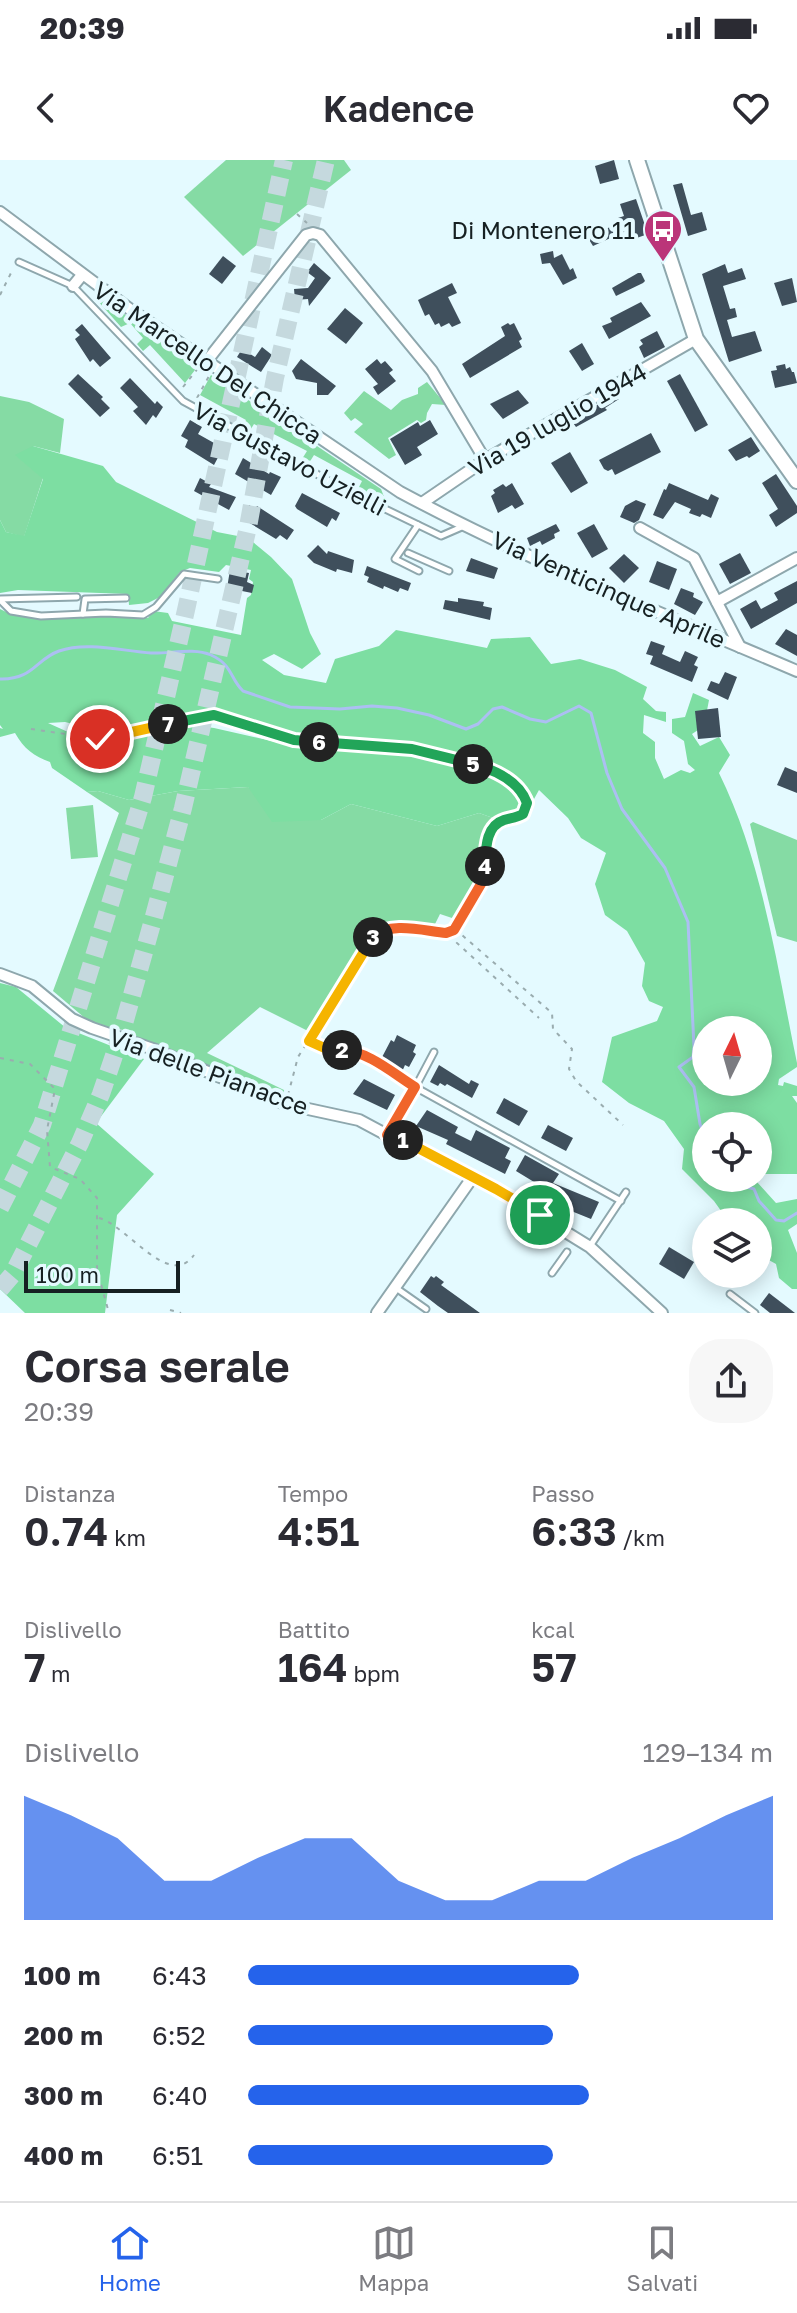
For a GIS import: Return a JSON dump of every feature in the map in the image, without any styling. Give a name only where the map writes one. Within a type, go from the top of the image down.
[{"type":"street","points":[[637,160],[696,339],[797,481]]},
{"type":"street","name":"Via Marcello Del Chicca","points":[[0,212],[203,364],[422,503]]},
{"type":"street","points":[[203,364],[306,235],[320,235],[432,371],[485,460]]},
{"type":"street","points":[[73,286],[82,275]]},
{"type":"street","name":"Via 19 luglio 1944","points":[[422,503],[485,460],[638,377],[696,339]]},
{"type":"street","name":"Via Venticinque Aprile","points":[[422,503],[465,526],[669,618],[797,671]]},
{"type":"street","points":[[640,528],[694,558],[740,647]]},
{"type":"street","points":[[717,602],[797,558]]},
{"type":"street","name":"Via delle Pianacce","points":[[0,974],[32,986],[72,1019],[92,1028],[153,1049],[285,1104],[359,1120],[406,1142],[496,1189],[590,1247],[662,1313]]},
{"type":"street","points":[[377,1313],[424,1252],[472,1178]]},
{"type":"lane","name":"Via Gustavo Uzielli","points":[[19,262],[73,286],[183,401],[346,490],[441,536],[465,526]]},
{"type":"lane","points":[[418,525],[395,559],[419,571]]},
{"type":"lane","points":[[408,553],[449,571]]},
{"type":"lane","points":[[412,567],[417,557]]},
{"type":"lane","points":[[0,599],[11,611],[41,616],[143,615],[156,607],[184,574],[218,579]]},
{"type":"lane","points":[[0,599],[77,597]]},
{"type":"lane","points":[[83,614],[85,599],[126,598]]},
{"type":"lane","points":[[387,1135],[434,1052]]},
{"type":"lane","points":[[415,1087],[621,1201]]},
{"type":"lane","points":[[590,1247],[626,1192]]},
{"type":"lane","points":[[552,1273],[567,1252]]},
{"type":"lane","points":[[395,1288],[426,1309]]},
{"type":"lane","points":[[730,1294],[755,1313]]},
{"type":"path","points":[[0,295],[19,262]]},
{"type":"path","points":[[180,390],[203,364]]},
{"type":"path","points":[[188,396],[195,401],[211,373]]},
{"type":"path","points":[[31,729],[100,739],[214,715],[294,740],[412,749],[480,766],[504,777],[525,796],[527,803],[523,814],[500,820],[492,827],[481,884],[455,928],[446,933],[391,928],[372,938],[298,1057],[285,1104]]},
{"type":"path","points":[[455,928],[552,1013],[553,1029],[572,1049],[569,1069],[576,1081],[623,1125]]},
{"type":"path","points":[[446,933],[539,1018]]},
{"type":"path","points":[[309,1041],[329,1050],[351,1051],[367,1057],[415,1087]]},
{"type":"path","points":[[0,1058],[30,1064],[55,1089],[47,1130],[50,1167],[80,1179],[97,1198],[97,1270],[109,1313]]},
{"type":"path","points":[[98,1217],[119,1226],[166,1264],[181,1267],[188,1264],[194,1255]]},
{"type":"path","points":[[170,1310],[181,1313]]},
{"type":"green space","points":[[226,160],[344,160],[351,170],[243,256],[184,197]]},
{"type":"green space","points":[[100,297],[198,366],[185,383],[150,345],[143,351],[137,344],[143,338],[130,323],[121,327],[97,300]]},
{"type":"green space","points":[[211,375],[381,489],[386,502],[358,489],[362,481],[314,455],[309,463],[302,459],[307,451],[254,424],[249,432],[242,428],[246,420],[200,395]]},
{"type":"green space","points":[[427,382],[446,405],[432,404],[426,420],[421,423],[417,420],[388,438],[396,455],[389,459],[354,432],[363,424],[355,418],[351,421],[344,413],[364,391],[391,410],[402,400],[418,394],[418,388]]},
{"type":"green space","points":[[0,396],[29,402],[64,419],[60,453],[33,446],[43,478],[24,537],[6,532],[0,520]]},
{"type":"green space","points":[[33,446],[103,466],[116,482],[217,532],[248,538],[292,579],[310,633],[321,654],[302,669],[274,654],[262,660],[284,675],[326,683],[335,659],[379,646],[396,630],[487,648],[491,639],[530,637],[551,664],[580,659],[615,670],[647,687],[643,699],[656,711],[666,712],[666,722],[644,715],[643,733],[655,742],[655,758],[664,779],[681,770],[690,773],[695,770],[688,764],[684,741],[672,733],[672,719],[685,717],[693,693],[709,700],[704,726],[692,734],[700,746],[719,737],[730,755],[719,773],[747,842],[758,879],[797,1063],[797,1067],[779,1079],[778,1085],[783,1086],[784,1082],[797,1086],[797,1096],[792,1096],[797,1103],[797,1174],[772,1174],[772,1112],[692,1112],[692,1179],[682,1169],[684,1149],[664,1121],[629,1103],[602,1082],[612,1037],[657,1021],[663,1007],[649,1001],[642,986],[645,963],[627,931],[605,915],[595,884],[606,853],[581,838],[568,818],[539,790],[534,799],[500,771],[439,751],[365,738],[298,742],[207,719],[86,727],[65,722],[48,723],[68,732],[184,724],[294,746],[413,754],[493,773],[507,781],[522,796],[522,807],[493,818],[479,813],[437,826],[351,804],[321,820],[272,822],[248,787],[178,791],[129,800],[98,791],[87,792],[52,768],[50,762],[30,751],[15,733],[0,737],[0,728],[3,729],[0,725],[0,609],[37,618],[103,615],[148,618],[153,611],[168,613],[172,621],[241,635],[247,598],[251,595],[251,570],[226,565],[219,572],[190,568],[180,572],[160,597],[148,603],[129,605],[128,594],[18,590],[0,593],[0,520],[6,532],[24,536],[43,479],[15,455]]},
{"type":"green space","points":[[248,787],[321,820],[351,804],[437,826],[479,813],[493,818],[484,839],[478,880],[455,919],[440,914],[434,926],[386,924],[373,929],[310,1032],[260,1007],[207,1053],[284,1090],[283,1099],[86,1019],[53,991],[119,813],[87,792],[98,791],[129,800],[178,791]]},
{"type":"green space","points":[[93,805],[98,857],[71,859],[66,808]]},
{"type":"green space","points":[[753,822],[797,840],[797,942],[777,936],[750,824]]},
{"type":"green space","points":[[0,983],[16,987],[66,1028],[144,1059],[96,1123],[154,1174],[117,1215],[105,1313],[25,1313],[0,1289]]},
{"type":"green space","points":[[705,1192],[766,1192],[776,1203],[797,1199],[797,1224],[788,1230],[797,1253],[797,1289],[792,1289],[779,1278],[776,1264],[772,1262],[772,1208],[719,1208]]},
{"type":"building","points":[[614,160],[619,179],[600,184],[595,166]]},
{"type":"building","points":[[682,183],[691,215],[702,212],[707,230],[688,236],[673,185]]},
{"type":"building","points":[[636,199],[648,234],[631,240],[628,230],[593,246],[588,238],[620,222],[618,218],[624,216],[620,204]]},
{"type":"building","points":[[553,251],[554,258],[562,254],[577,278],[563,285],[550,263],[542,264],[540,254]]},
{"type":"building","points":[[223,256],[236,266],[222,284],[209,274]]},
{"type":"building","points":[[314,263],[331,278],[309,306],[308,299],[295,300],[294,289],[308,288],[315,278],[307,272]]},
{"type":"building","points":[[725,264],[728,273],[742,268],[746,279],[723,286],[730,309],[735,308],[737,317],[727,320],[732,337],[755,331],[762,351],[729,362],[702,274]]},
{"type":"building","points":[[638,273],[645,281],[616,296],[612,288]]},
{"type":"building","points":[[792,278],[797,302],[782,306],[774,283]]},
{"type":"building","points":[[452,283],[457,293],[448,297],[461,323],[441,327],[439,323],[435,325],[429,314],[425,316],[418,300]]},
{"type":"building","points":[[641,302],[651,316],[609,339],[602,326],[612,322],[610,318]]},
{"type":"building","points":[[345,308],[363,323],[346,344],[327,329]]},
{"type":"building","points":[[514,323],[522,339],[519,341],[522,347],[470,378],[462,364],[505,336],[501,327]]},
{"type":"building","points":[[82,324],[111,358],[100,367],[93,359],[90,362],[75,339],[80,335],[75,330]]},
{"type":"building","points":[[657,331],[665,347],[644,358],[639,347],[643,344],[640,340]]},
{"type":"building","points":[[582,343],[594,364],[582,371],[569,351]]},
{"type":"building","points":[[262,347],[272,355],[261,372],[237,357],[242,349],[255,357]]},
{"type":"building","points":[[301,359],[336,386],[328,395],[317,395],[317,383],[296,379],[292,371]]},
{"type":"building","points":[[377,359],[381,364],[385,361],[393,370],[389,373],[396,381],[378,395],[373,387],[378,384],[365,369]]},
{"type":"building","points":[[785,364],[786,369],[790,367],[794,372],[797,383],[775,388],[771,371]]},
{"type":"building","points":[[78,374],[103,397],[101,399],[110,408],[100,417],[68,384]]},
{"type":"building","points":[[680,374],[708,425],[695,432],[667,381]]},
{"type":"building","points":[[130,378],[155,404],[157,401],[163,407],[156,418],[153,415],[146,425],[133,411],[138,407],[120,388]]},
{"type":"building","points":[[518,390],[529,403],[503,419],[490,404]]},
{"type":"building","points":[[616,394],[619,399],[605,408],[607,410],[576,427],[571,420]]},
{"type":"building","points":[[190,420],[202,427],[198,434],[223,448],[214,465],[185,447],[188,440],[181,436]]},
{"type":"building","points":[[430,420],[438,434],[417,447],[422,455],[405,465],[390,439],[418,422],[420,426]]},
{"type":"building","points":[[651,433],[661,452],[615,475],[612,469],[604,469],[599,460]]},
{"type":"building","points":[[751,437],[760,451],[736,461],[728,450]]},
{"type":"building","points":[[570,452],[588,483],[571,493],[551,463]]},
{"type":"building","points":[[243,458],[269,474],[281,477],[271,495],[235,474]]},
{"type":"building","points":[[776,474],[797,506],[797,513],[776,527],[769,515],[778,509],[762,483]]},
{"type":"building","points":[[200,478],[211,484],[209,487],[236,497],[229,510],[194,491]]},
{"type":"building","points":[[512,483],[524,504],[515,509],[512,505],[498,513],[491,496],[495,493],[493,490]]},
{"type":"building","points":[[669,483],[708,500],[711,494],[719,498],[711,518],[689,513],[691,509],[675,502],[663,519],[653,515]]},
{"type":"building","points":[[302,493],[340,513],[336,521],[332,518],[327,527],[297,509],[295,506]]},
{"type":"building","points":[[636,500],[646,504],[639,520],[634,523],[620,517],[625,506]]},
{"type":"building","points":[[249,505],[255,509],[257,506],[294,530],[287,540],[280,535],[276,539],[248,522],[250,519],[243,515]]},
{"type":"building","points":[[556,524],[560,531],[554,534],[555,538],[542,545],[540,541],[530,546],[527,538]]},
{"type":"building","points":[[594,524],[608,549],[592,558],[577,533]]},
{"type":"building","points":[[318,545],[327,554],[328,551],[354,560],[352,573],[337,569],[336,572],[314,563],[307,556]]},
{"type":"building","points":[[740,553],[751,573],[730,584],[719,564]]},
{"type":"building","points":[[624,554],[639,568],[624,583],[609,568]]},
{"type":"building","points":[[471,558],[498,568],[494,579],[466,571]]},
{"type":"building","points":[[657,561],[677,569],[669,590],[649,582]]},
{"type":"building","points":[[367,566],[411,583],[408,591],[400,588],[398,592],[384,586],[383,589],[367,582],[369,577],[364,575]]},
{"type":"building","points":[[230,570],[249,573],[247,582],[254,585],[252,593],[227,588]]},
{"type":"building","points":[[797,581],[797,603],[751,629],[740,609],[756,600],[761,609],[778,600],[774,593]]},
{"type":"building","points":[[681,588],[694,593],[693,597],[703,602],[695,615],[674,604]]},
{"type":"building","points":[[458,598],[484,602],[483,606],[492,608],[490,620],[443,609],[445,600],[458,602]]},
{"type":"building","points":[[786,629],[797,635],[797,656],[775,644]]},
{"type":"building","points":[[651,641],[665,646],[662,654],[680,662],[685,651],[698,657],[692,682],[650,664],[653,656],[646,654]]},
{"type":"building","points":[[725,672],[737,677],[728,700],[707,690],[711,681],[719,684]]},
{"type":"building","points":[[718,708],[721,737],[698,739],[695,711]]},
{"type":"building","points":[[785,767],[797,772],[797,793],[777,785]]},
{"type":"building","points":[[397,1035],[416,1045],[413,1052],[416,1054],[401,1074],[380,1061]]},
{"type":"building","points":[[439,1065],[469,1084],[471,1080],[479,1084],[472,1098],[447,1084],[440,1083],[438,1086],[430,1082]]},
{"type":"building","points":[[364,1079],[395,1095],[387,1110],[353,1094]]},
{"type":"building","points":[[504,1098],[528,1111],[519,1126],[496,1113]]},
{"type":"building","points":[[427,1110],[458,1127],[455,1133],[471,1141],[476,1130],[510,1148],[505,1158],[511,1161],[505,1174],[446,1144],[448,1140],[416,1126]]},
{"type":"building","points":[[548,1125],[573,1138],[566,1151],[541,1138]]},
{"type":"building","points":[[525,1155],[559,1174],[553,1183],[599,1202],[591,1219],[554,1204],[557,1196],[516,1171]]},
{"type":"building","points":[[669,1247],[692,1261],[684,1279],[659,1264]]},
{"type":"building","points":[[431,1276],[444,1282],[441,1285],[480,1313],[448,1313],[438,1306],[420,1292]]},
{"type":"building","points":[[769,1293],[795,1313],[770,1313],[760,1305]]},
{"type":"waterway","points":[[0,679],[27,673],[51,655],[70,648],[93,647],[151,653],[197,651],[223,663],[243,691],[290,707],[397,708],[429,715],[466,729],[478,724],[493,709],[502,707],[546,722],[579,706],[591,713],[607,773],[622,809],[665,868],[688,922],[694,1047],[693,1057],[679,1067],[694,1087],[698,1112]]},
{"type":"waterway","points":[[755,1192],[776,1220],[784,1221],[797,1213]]},
{"type":"tunnel","points":[[0,1208],[42,1125],[143,797],[284,160]]},
{"type":"tunnel","points":[[0,1289],[13,1274],[80,1143],[120,1038],[183,808],[248,527],[275,378],[326,160]]},
{"type":"place","name":"Di Montenero 11","points":[[663,263]]},
{"type":"route","points":[[100,739],[214,715],[294,740],[412,749],[480,766],[518,787],[527,803],[523,814],[500,820],[492,827],[481,884],[454,930],[446,933],[391,928],[379,932],[372,938],[309,1041],[329,1050],[351,1051],[367,1057],[415,1087],[387,1135],[447,1163],[540,1215]]}]
